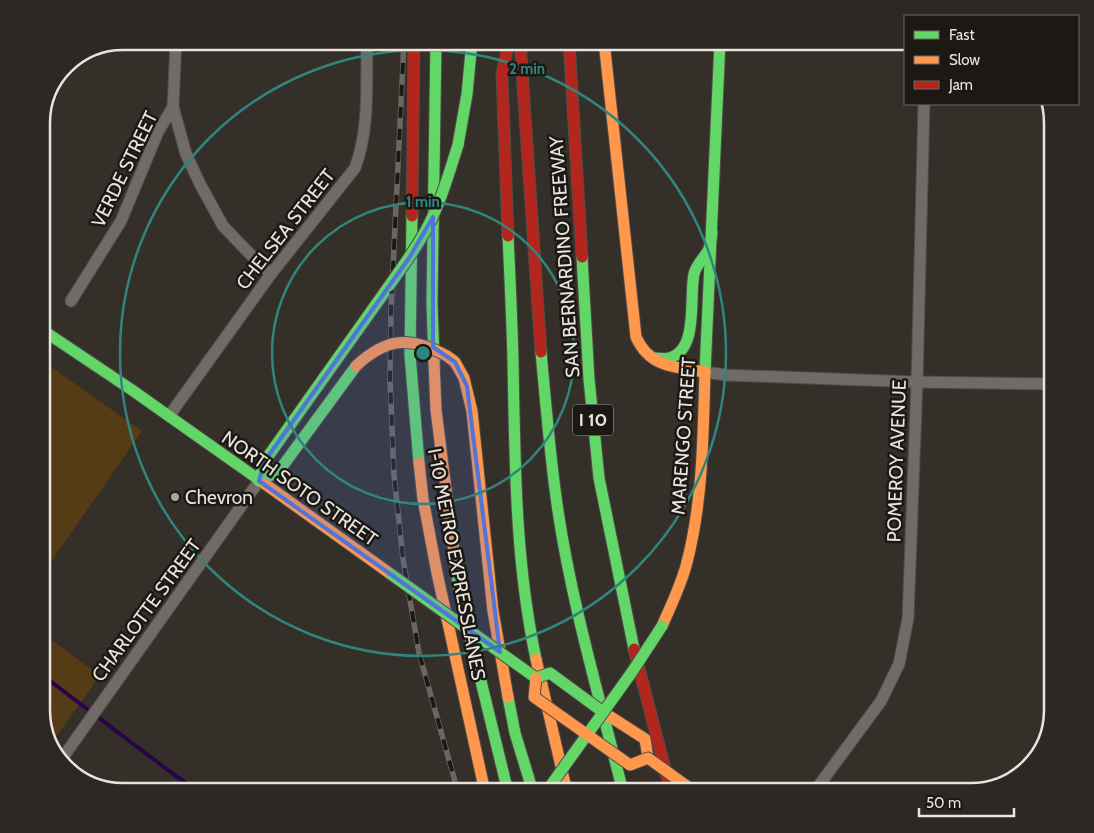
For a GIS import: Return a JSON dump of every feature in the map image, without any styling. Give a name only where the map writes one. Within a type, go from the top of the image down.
[{"type":"main road","name":"I-10 METRO EXPRESSLANES","points":[[414,50],[410,355],[415,429],[423,499],[433,554],[483,783]]},
{"type":"main road","name":"I-10 METRO EXPRESSLANES","points":[[436,50],[432,302],[436,410],[459,591],[506,783]]},
{"type":"main road","points":[[259,481],[264,462],[409,258],[430,223],[446,186],[458,145],[467,94],[471,50]]},
{"type":"main road","points":[[507,50],[502,74],[514,360],[516,485],[521,564],[531,635],[565,783]]},
{"type":"main road","name":"SAN BERNARDINO FREEWAY","points":[[521,50],[541,346],[548,432],[558,512],[573,590],[622,783]]},
{"type":"main road","name":"SAN BERNARDINO FREEWAY","points":[[569,50],[588,370],[600,478],[608,533],[634,649],[669,783]]},
{"type":"main road","points":[[605,50],[636,337],[643,354],[652,361],[659,364],[705,372]]},
{"type":"main road","name":"MARENGO STREET","points":[[552,783],[632,672],[662,626],[676,596],[686,561],[697,510],[702,456],[720,50]]},
{"type":"main road","points":[[643,354],[657,359],[670,358],[682,350],[688,342],[691,331],[694,274],[709,247],[712,232]]},
{"type":"main road","name":"NORTH SOTO STREET","points":[[50,335],[169,416],[536,678]]},
{"type":"main road","points":[[259,481],[279,471],[356,366],[363,358],[379,347],[400,341],[426,344],[447,356],[461,371],[472,411],[495,621],[514,733],[530,783]]},
{"type":"main road","points":[[648,758],[630,765],[534,697],[536,678],[550,673],[645,739],[648,758],[683,783]]},
{"type":"street","name":"VERDE STREET","points":[[71,302],[121,221],[158,132],[173,107],[176,50]]},
{"type":"street","name":"CHELSEA STREET","points":[[169,416],[271,274],[355,168],[362,149],[365,130],[367,50]]},
{"type":"street","name":"POMEROY AVENUE","points":[[821,783],[881,701],[899,664],[908,618],[917,382],[924,105]]},
{"type":"street","points":[[173,107],[186,154],[223,226],[271,274]]},
{"type":"street","points":[[705,372],[726,375],[917,382],[1044,384]]},
{"type":"street","name":"CHARLOTTE STREET","points":[[65,754],[259,481]]},
{"type":"highlighted area","points":[[433,217],[433,347],[455,362],[467,386],[500,652],[259,481],[264,462],[409,258]]},
{"type":"shaded area","points":[[50,366],[142,431],[50,563]]},
{"type":"shaded area","points":[[50,639],[100,676],[56,737],[52,729],[50,714]]},
{"type":"waterway","points":[[50,681],[186,783]]},
{"type":"railway","points":[[404,50],[391,310],[390,379],[394,475],[403,559],[419,653],[455,783]]},
{"type":"traffic: fast","points":[[434,361],[432,302],[436,50]]},
{"type":"traffic: fast","points":[[458,145],[467,94],[471,50]]},
{"type":"traffic: fast","points":[[705,372],[720,50]]},
{"type":"traffic: fast","points":[[389,286],[418,243],[432,218],[458,145]]},
{"type":"traffic: fast","points":[[412,216],[410,355],[419,463]]},
{"type":"traffic: fast","points":[[654,358],[669,358],[678,353],[685,345],[691,322],[694,274],[709,249],[712,232]]},
{"type":"traffic: fast","points":[[508,236],[517,511],[524,585],[536,659]]},
{"type":"traffic: fast","points":[[582,257],[589,379],[599,478],[634,649]]},
{"type":"traffic: fast","points":[[259,481],[264,462],[389,286]]},
{"type":"traffic: fast","points":[[50,335],[132,390],[265,484]]},
{"type":"traffic: fast","points":[[541,352],[548,432],[564,546],[587,652],[621,783]]},
{"type":"traffic: fast","points":[[259,481],[279,471],[356,366]]},
{"type":"traffic: fast","points":[[455,561],[459,591],[506,783]]},
{"type":"traffic: fast","points":[[392,575],[536,678]]},
{"type":"traffic: fast","points":[[552,783],[632,672],[662,626]]},
{"type":"traffic: fast","points":[[536,678],[550,673],[603,712]]},
{"type":"traffic: fast","points":[[508,697],[515,733],[530,783]]},
{"type":"traffic: slow","points":[[605,50],[636,337],[648,355],[656,360],[674,367],[705,372]]},
{"type":"traffic: slow","points":[[356,366],[378,349],[400,343],[422,345],[447,356]]},
{"type":"traffic: slow","points":[[447,356],[455,362],[464,378],[472,411],[493,611],[508,697]]},
{"type":"traffic: slow","points":[[434,361],[436,410],[455,561]]},
{"type":"traffic: slow","points":[[662,626],[684,574],[692,542],[701,470],[705,372]]},
{"type":"traffic: slow","points":[[419,463],[423,499],[437,573],[483,783]]},
{"type":"traffic: slow","points":[[265,484],[392,575]]},
{"type":"traffic: slow","points":[[536,659],[565,783]]},
{"type":"traffic: slow","points":[[536,678],[534,697],[630,765],[648,758],[683,783]]},
{"type":"traffic: slow","points":[[603,712],[645,739],[648,758]]},
{"type":"traffic: jam","points":[[412,216],[414,50]]},
{"type":"traffic: jam","points":[[507,50],[502,74],[508,236]]},
{"type":"traffic: jam","points":[[521,50],[541,352]]},
{"type":"traffic: jam","points":[[570,50],[582,257]]},
{"type":"traffic: jam","points":[[634,649],[669,783]]},
{"type":"place","name":"Chevron","points":[[175,497]]}]
